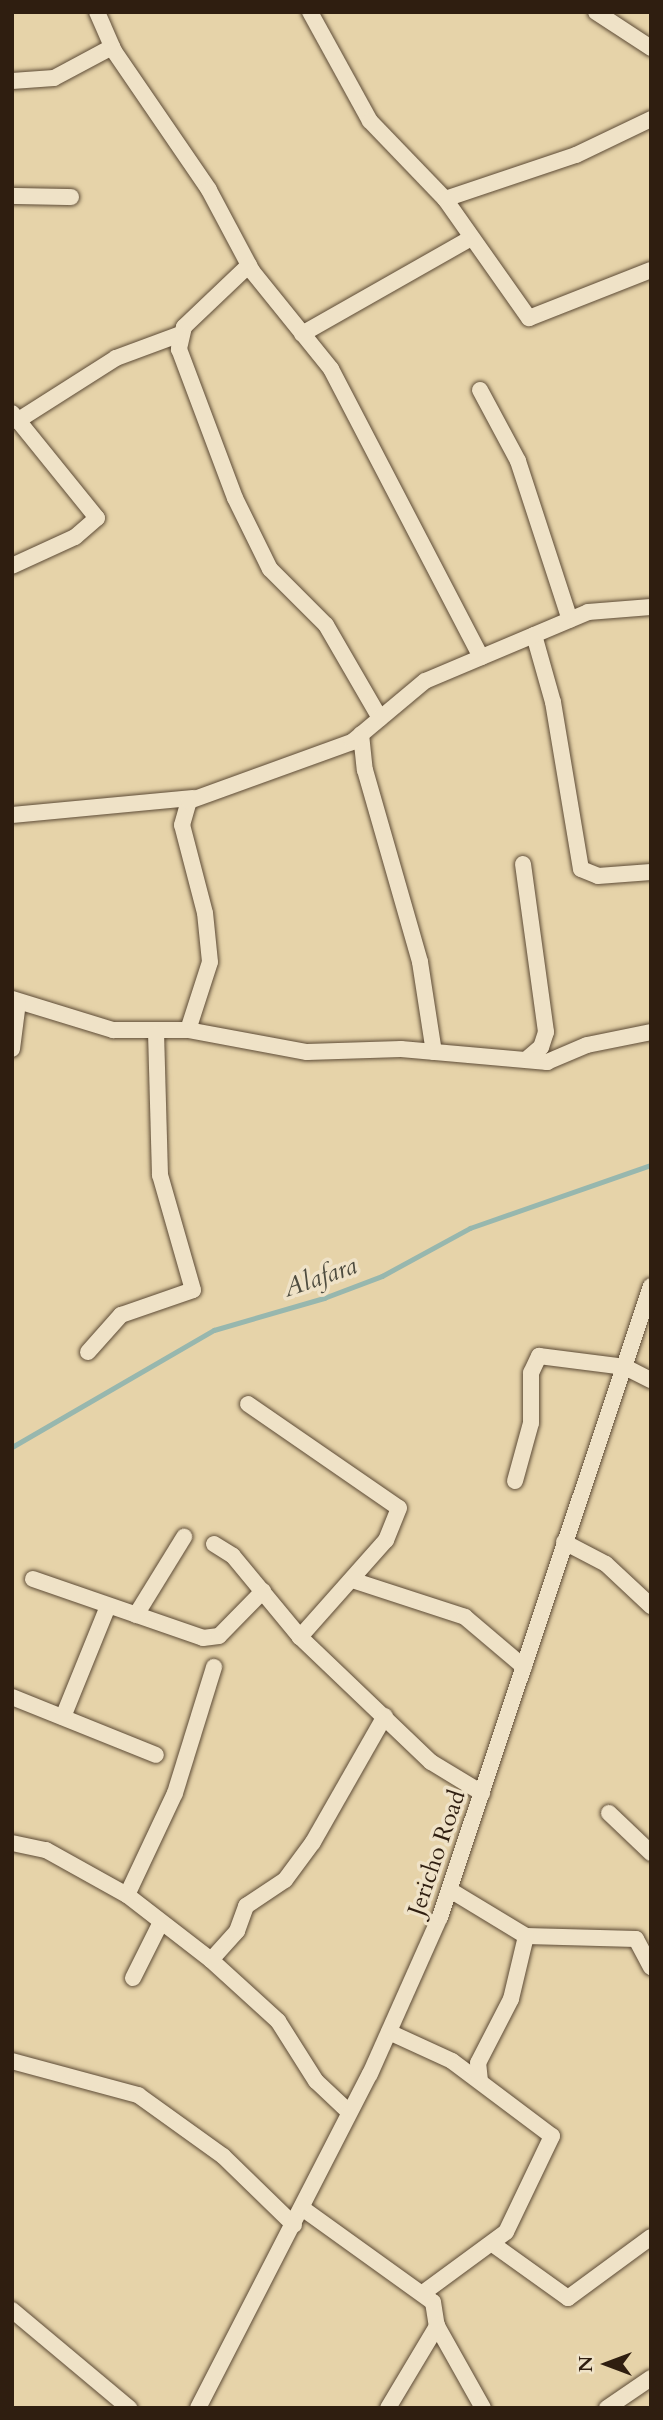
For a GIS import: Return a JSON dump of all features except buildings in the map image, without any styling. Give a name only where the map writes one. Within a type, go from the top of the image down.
[{"type":"street","points":[[97,12],[113,47],[209,190],[249,265],[348,398],[481,657]]},
{"type":"street","points":[[310,12],[370,121],[444,200],[529,318],[651,270]]},
{"type":"street","points":[[596,12],[651,48]]},
{"type":"street","points":[[12,80],[54,78],[113,47]]},
{"type":"street","points":[[444,200],[576,155],[651,119]]},
{"type":"street","points":[[12,196],[71,197]]},
{"type":"street","points":[[302,334],[471,238]]},
{"type":"street","points":[[12,566],[75,537],[97,518],[15,417],[116,358],[178,335],[249,265]]},
{"type":"street","points":[[178,335],[235,498],[270,569],[326,625],[380,718]]},
{"type":"street","points":[[480,390],[518,461],[570,620]]},
{"type":"street","points":[[12,815],[193,799],[361,734],[425,681],[481,657],[608,607],[651,607]]},
{"type":"street","points":[[534,635],[554,702],[581,869],[598,876],[651,872]]},
{"type":"street","points":[[361,734],[365,770],[420,962],[433,1052]]},
{"type":"street","points":[[188,1030],[209,962],[205,913],[182,825],[193,799]]},
{"type":"street","points":[[523,864],[546,1032],[541,1047],[529,1057]]},
{"type":"street","points":[[12,1049],[15,1001],[113,1030],[156,1034],[188,1030],[307,1052],[433,1052],[558,1060],[587,1045],[651,1031]]},
{"type":"street","points":[[88,1352],[121,1315],[193,1290],[160,1175],[156,1034]]},
{"type":"street","name":"Jericho Road","points":[[198,2408],[294,2225],[389,2032],[450,1890],[651,1286]]},
{"type":"street","points":[[515,1481],[531,1423],[531,1373],[539,1356],[625,1367],[651,1380]]},
{"type":"street","points":[[248,1404],[398,1505],[386,1540],[300,1637]]},
{"type":"street","points":[[136,1615],[184,1538]]},
{"type":"street","points":[[564,1542],[606,1564],[651,1606]]},
{"type":"street","points":[[214,1544],[233,1556],[300,1637],[454,1781],[482,1793]]},
{"type":"street","points":[[33,1579],[108,1606],[212,1638],[263,1591]]},
{"type":"street","points":[[352,1580],[465,1617],[524,1667]]},
{"type":"street","points":[[63,1717],[108,1606]]},
{"type":"street","points":[[127,1895],[175,1793],[214,1667]]},
{"type":"street","points":[[12,1698],[156,1755]]},
{"type":"street","points":[[211,1960],[237,1930],[246,1906],[285,1880],[313,1842],[385,1716]]},
{"type":"street","points":[[608,1812],[651,1853]]},
{"type":"street","points":[[12,1843],[46,1850],[127,1895],[159,1926],[211,1960],[278,2021],[311,2075],[349,2112]]},
{"type":"street","points":[[450,1890],[526,1936],[636,1939],[651,1966]]},
{"type":"street","points":[[133,1978],[159,1926]]},
{"type":"street","points":[[480,2081],[478,2063],[511,1999],[526,1936]]},
{"type":"street","points":[[389,2032],[459,2066],[552,2136],[520,2212],[494,2245],[424,2293]]},
{"type":"street","points":[[12,2061],[138,2095],[223,2156],[294,2225]]},
{"type":"street","points":[[459,2066],[478,2063]]},
{"type":"street","points":[[302,2207],[424,2293],[434,2305],[437,2326],[483,2408]]},
{"type":"street","points":[[494,2245],[568,2298],[651,2237]]},
{"type":"street","points":[[12,2311],[129,2408]]},
{"type":"street","points":[[388,2408],[437,2326]]},
{"type":"street","points":[[607,2408],[651,2378]]},
{"type":"waterway","name":"Alafara","points":[[12,1447],[214,1330],[324,1298],[382,1276],[470,1228],[651,1165]]}]
